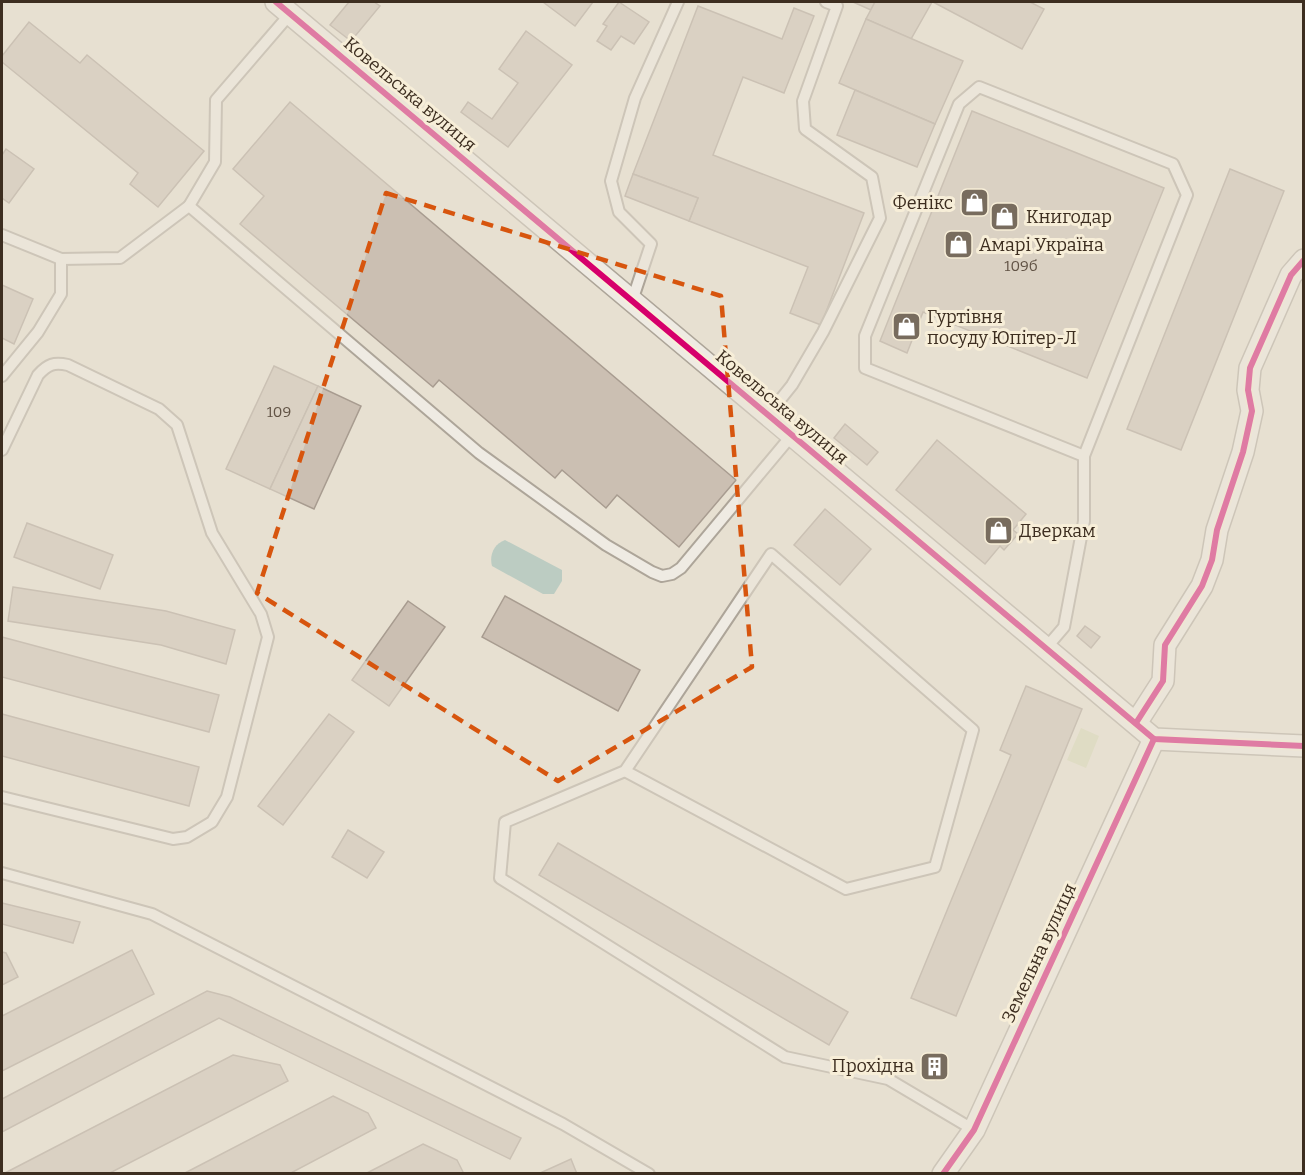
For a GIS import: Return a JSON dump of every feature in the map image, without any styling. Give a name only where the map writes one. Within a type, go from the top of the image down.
[{"type":"street","name":"Ковельська вулиця","points":[[283,8],[1154,739]]},
{"type":"street","points":[[1136,723],[1163,681],[1165,645],[1202,586],[1212,560],[1217,530],[1243,452],[1252,411],[1248,390],[1250,368],[1292,275],[1304,260]]},
{"type":"street","points":[[1154,739],[1304,746]]},
{"type":"street","name":"Земельна вулиця","points":[[943,1173],[974,1130],[1154,739]]},
{"type":"lane","points":[[632,301],[651,244],[619,212],[611,181],[635,98],[678,2]]},
{"type":"lane","points":[[768,415],[792,385],[823,333],[880,218],[872,177],[806,129],[803,101],[833,24],[837,6],[826,2]]},
{"type":"lane","points":[[2,235],[61,259],[120,258],[189,206],[215,162],[216,100],[283,8]]},
{"type":"lane","points":[[1047,648],[1064,627],[1084,521],[1084,456],[1187,195],[1173,165],[979,87],[959,104],[865,336],[865,368],[1084,456]]},
{"type":"lane","points":[[189,206],[479,453],[606,545],[652,573],[662,576],[672,574],[681,568],[792,435]]},
{"type":"lane","points":[[2,376],[38,332],[61,294],[61,259]]},
{"type":"lane","points":[[2,450],[38,375],[46,366],[57,363],[68,365],[169,416],[182,436],[212,533],[261,614],[268,637],[227,797],[221,811],[201,831],[187,837],[159,837],[2,797]]},
{"type":"lane","points":[[625,771],[846,890],[935,867],[973,730],[771,554],[625,771],[506,822],[500,878],[785,1057],[888,1079],[974,1130]]},
{"type":"lane","points":[[2,873],[152,914],[563,1124],[649,1173]]},
{"type":"highlighted area","points":[[386,193],[721,296],[752,667],[558,781],[257,593]]},
{"type":"green space","points":[[1081,728],[1099,736],[1086,768],[1067,760]]},
{"type":"shaded area","points":[[505,540],[562,570],[562,581],[554,594],[543,594],[492,566],[493,550]]},
{"type":"building","points":[[349,2],[374,2],[380,6],[351,41],[330,25]]},
{"type":"building","points":[[543,2],[593,2],[575,26]]},
{"type":"building","points":[[619,2],[649,22],[634,44],[621,36],[611,50],[597,41],[607,26],[603,24]]},
{"type":"building","points":[[853,2],[875,2],[871,10]]},
{"type":"building","points":[[875,2],[932,2],[911,39],[866,19]]},
{"type":"building","points":[[933,2],[1030,2],[1044,9],[1022,49]]},
{"type":"building","points":[[698,6],[782,39],[794,8],[814,16],[784,93],[743,77],[713,155],[864,213],[821,325],[790,313],[808,267],[689,221],[698,198],[633,174]]},
{"type":"building","points":[[866,19],[963,61],[935,124],[839,83]]},
{"type":"building","points":[[29,22],[80,63],[87,55],[204,151],[158,207],[130,184],[138,173],[2,62],[2,56]]},
{"type":"building","points":[[526,31],[572,65],[508,147],[461,112],[468,102],[492,119],[518,83],[499,69]]},
{"type":"building","points":[[855,90],[935,124],[917,167],[837,135]]},
{"type":"building","points":[[290,102],[736,480],[679,547],[617,495],[606,508],[562,470],[555,478],[439,380],[433,387],[240,224],[264,196],[233,169]]},
{"type":"building","points":[[972,111],[1164,188],[1087,378],[923,312],[907,353],[880,341]]},
{"type":"building","points":[[6,149],[34,169],[9,203],[2,198],[2,155]]},
{"type":"building","points":[[1230,169],[1284,191],[1181,450],[1127,429]]},
{"type":"building","points":[[633,174],[698,198],[689,221],[625,196]]},
{"type":"building","points":[[2,285],[33,299],[14,344],[2,338]]},
{"type":"building","points":[[274,366],[318,386],[270,489],[226,469]]},
{"type":"building","points":[[318,386],[361,406],[314,509],[270,489]]},
{"type":"building","points":[[845,424],[878,452],[867,465],[834,438]]},
{"type":"building","points":[[937,440],[1026,514],[1013,530],[1018,534],[1004,550],[1000,546],[985,564],[896,490]]},
{"type":"building","points":[[825,509],[871,549],[840,585],[794,545]]},
{"type":"building","points":[[27,523],[113,555],[100,589],[14,557]]},
{"type":"building","points":[[13,587],[166,611],[235,630],[226,664],[161,645],[8,621]]},
{"type":"building","points":[[505,596],[640,670],[618,711],[482,637]]},
{"type":"building","points":[[408,601],[445,627],[389,706],[352,680]]},
{"type":"building","points":[[1085,626],[1100,637],[1091,648],[1077,636]]},
{"type":"building","points":[[2,637],[219,695],[209,732],[2,677]]},
{"type":"building","points":[[1026,686],[1082,709],[956,1016],[911,998],[1011,755],[1000,750]]},
{"type":"building","points":[[2,714],[199,767],[189,806],[2,756]]},
{"type":"building","points":[[329,714],[354,732],[283,825],[258,806]]},
{"type":"building","points":[[348,830],[384,852],[367,878],[332,857]]},
{"type":"building","points":[[558,843],[848,1012],[829,1045],[539,875]]},
{"type":"building","points":[[2,903],[80,922],[73,943],[2,924]]},
{"type":"building","points":[[132,950],[154,994],[2,1071],[2,1016]]},
{"type":"building","points":[[2,952],[6,953],[18,977],[2,985]]},
{"type":"building","points":[[207,991],[230,997],[521,1138],[510,1159],[219,1018],[2,1132],[2,1099]]},
{"type":"building","name":"Прохідна","points":[[934,1053],[946,1060],[936,1080],[923,1073]]},
{"type":"building","points":[[233,1055],[280,1065],[288,1081],[108,1174],[3,1174]]},
{"type":"building","points":[[333,1096],[368,1113],[376,1128],[289,1174],[183,1174]]},
{"type":"building","points":[[423,1144],[457,1160],[464,1174],[365,1174]]},
{"type":"building","points":[[571,1159],[577,1174],[538,1174]]},
{"type":"cycle path","points":[[276,2],[1154,739],[1304,746]]},
{"type":"cycle path","points":[[1136,723],[1163,681],[1165,645],[1202,586],[1212,560],[1217,530],[1243,452],[1252,411],[1248,390],[1250,368],[1291,275],[1304,260]]},
{"type":"cycle path","points":[[943,1174],[974,1130],[1154,739]]},
{"type":"place","name":"Фенікс","points":[[974,203]]},
{"type":"place","name":"Книгодар","points":[[1005,217]]},
{"type":"place","name":"Амарі Україна","points":[[958,245]]},
{"type":"place","name":"Гуртівня посуду Юпітер-Л","points":[[906,327]]},
{"type":"place","name":"Дверкам","points":[[998,531]]},
{"type":"place","name":"Прохідна","points":[[935,1066]]}]
